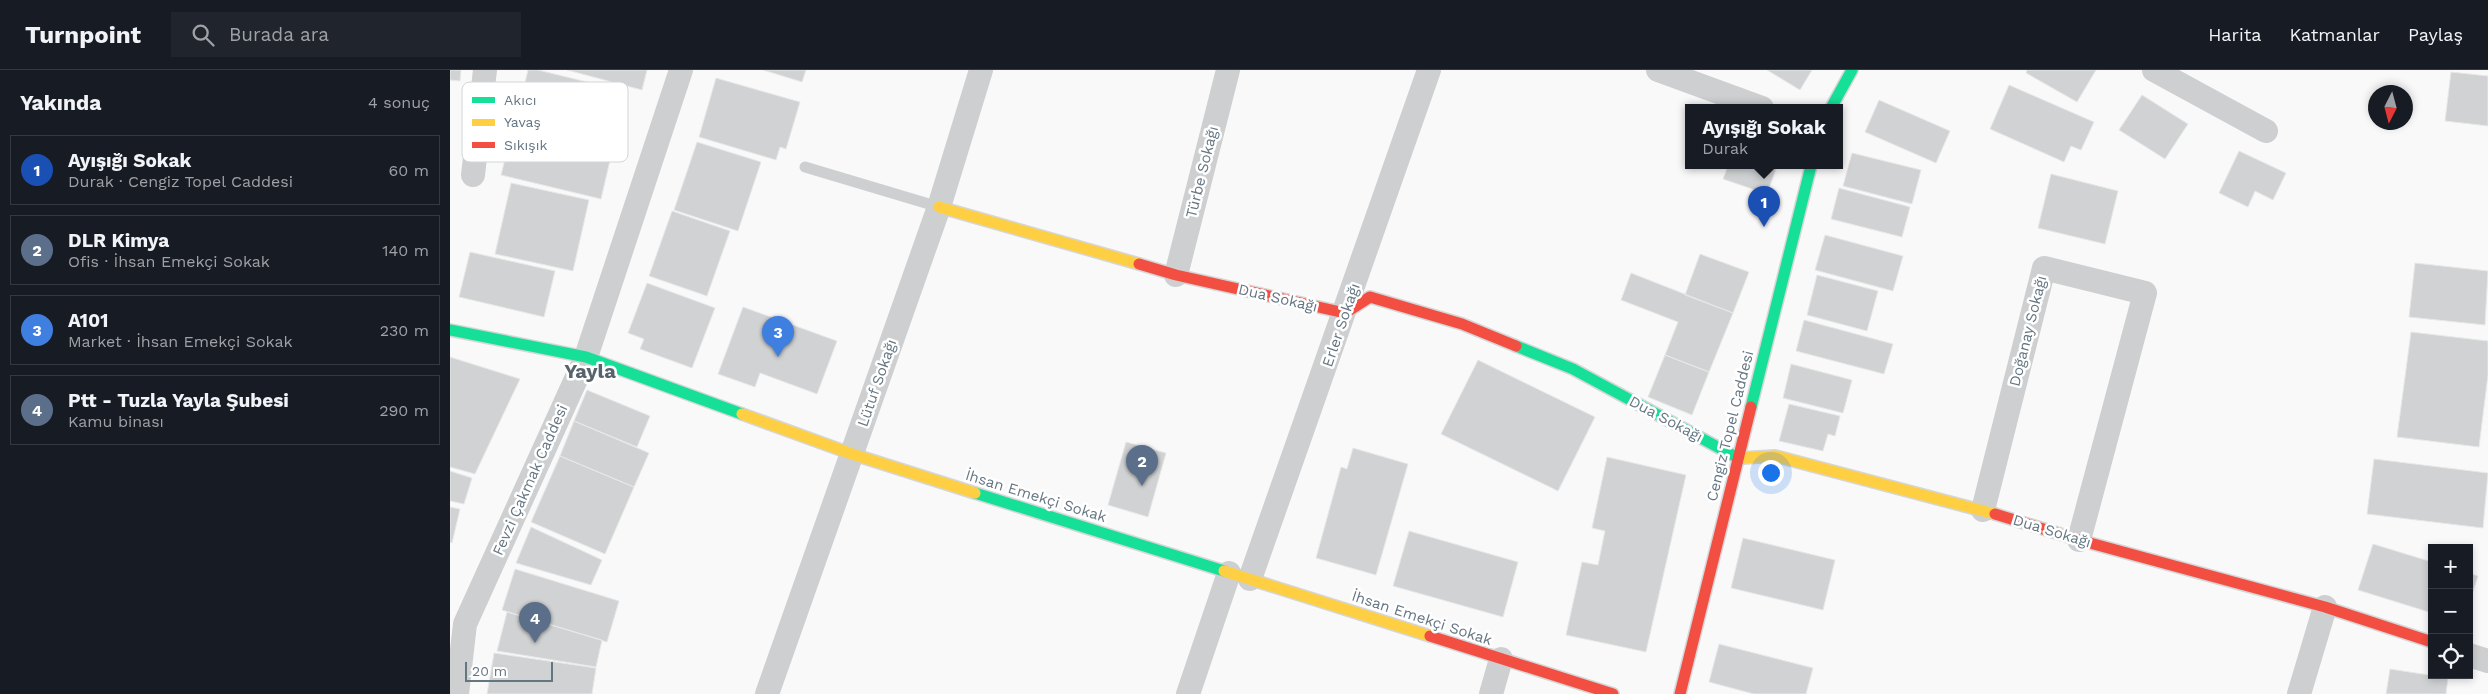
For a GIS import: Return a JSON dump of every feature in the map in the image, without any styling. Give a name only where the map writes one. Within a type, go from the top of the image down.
[{"type":"street","name":"Fevzi Çakmak Caddesi","points":[[457,694],[457,623],[586,357],[681,70]]},
{"type":"street","name":"Lütuf Sokağı","points":[[767,694],[939,207],[981,70]]},
{"type":"street","name":"Türbe Sokağı","points":[[1176,275],[1228,70]]},
{"type":"street","name":"Erler Sokağı","points":[[1188,694],[1240,576],[1345,313],[1429,70]]},
{"type":"street","points":[[1658,70],[1751,104]]},
{"type":"street","points":[[1833,104],[1852,70]]},
{"type":"street","points":[[2154,70],[2266,131]]},
{"type":"street","points":[[473,175],[475,162]]},
{"type":"street","name":"Cengiz Topel Caddesi","points":[[1680,694],[1810,169]]},
{"type":"street","name":"Dua Sokağı","points":[[939,207],[1176,275],[1345,313],[1370,297],[1462,324],[1573,369],[1738,458],[1775,456],[1983,510],[2079,540],[2325,607],[2428,641]]},
{"type":"street","name":"Doğanay Sokağı","points":[[1983,510],[2044,268],[2145,293],[2079,540]]},
{"type":"street","name":"İhsan Emekçi Sokak","points":[[450,330],[586,357],[852,454],[1613,694]]},
{"type":"street","points":[[2300,694],[2325,607]]},
{"type":"street","points":[[2473,656],[2488,661]]},
{"type":"street","points":[[1491,694],[1501,658]]},
{"type":"lane","points":[[805,167],[939,207]]},
{"type":"building","points":[[450,70],[461,70],[460,81],[450,80]]},
{"type":"building","points":[[528,70],[538,70],[587,82],[525,82]]},
{"type":"building","points":[[567,70],[647,70],[642,90],[628,86],[628,82],[612,82]]},
{"type":"building","points":[[763,70],[806,70],[802,82]]},
{"type":"building","points":[[1767,70],[1812,70],[1800,90]]},
{"type":"building","points":[[2027,70],[2096,70],[2077,102],[2026,73]]},
{"type":"building","points":[[2451,72],[2488,76],[2488,126],[2445,121]]},
{"type":"building","points":[[716,78],[800,102],[786,149],[780,147],[776,160],[699,137]]},
{"type":"building","points":[[2009,85],[2094,122],[2081,150],[2071,146],[2064,162],[1990,129]]},
{"type":"building","points":[[2142,95],[2188,124],[2165,159],[2119,130]]},
{"type":"building","points":[[1879,100],[1950,131],[1936,163],[1865,132]]},
{"type":"building","points":[[697,142],[761,162],[738,231],[674,210]]},
{"type":"building","points":[[2239,151],[2286,173],[2273,200],[2255,191],[2248,207],[2219,193]]},
{"type":"building","points":[[1852,153],[1921,170],[1912,204],[1843,186]]},
{"type":"building","points":[[504,162],[610,162],[601,199],[501,175]]},
{"type":"building","points":[[1727,169],[1776,169],[1767,194],[1723,179]]},
{"type":"building","points":[[2051,174],[2118,191],[2105,244],[2038,228]]},
{"type":"building","points":[[511,183],[589,200],[573,271],[495,254]]},
{"type":"building","points":[[1839,188],[1910,207],[1902,237],[1831,219]]},
{"type":"building","points":[[672,211],[730,231],[707,296],[649,276]]},
{"type":"building","points":[[1825,235],[1903,256],[1893,291],[1815,270]]},
{"type":"building","points":[[470,252],[555,271],[544,317],[459,297]]},
{"type":"building","points":[[1700,254],[1749,272],[1733,313],[1685,295]]},
{"type":"building","points":[[2415,263],[2488,271],[2485,325],[2409,317]]},
{"type":"building","points":[[1631,273],[1733,313],[1709,372],[1665,355],[1678,322],[1621,300]]},
{"type":"building","points":[[1817,275],[1878,291],[1867,331],[1807,315]]},
{"type":"building","points":[[647,283],[715,308],[692,368],[640,349],[644,339],[628,333]]},
{"type":"building","points":[[743,307],[837,341],[817,394],[760,373],[755,387],[718,374]]},
{"type":"building","points":[[1804,320],[1893,344],[1884,374],[1796,351]]},
{"type":"building","points":[[2411,332],[2488,341],[2488,375],[2479,447],[2397,437]]},
{"type":"building","points":[[1665,355],[1709,372],[1692,415],[1648,397]]},
{"type":"building","points":[[450,357],[520,379],[475,474],[450,467]]},
{"type":"building","points":[[1478,360],[1595,417],[1558,491],[1441,434]]},
{"type":"building","points":[[1791,364],[1852,380],[1843,413],[1783,398]]},
{"type":"building","points":[[587,390],[650,416],[637,447],[574,421]]},
{"type":"building","points":[[1789,404],[1840,416],[1835,436],[1828,434],[1823,451],[1779,441]]},
{"type":"building","points":[[574,421],[649,453],[634,487],[560,456]]},
{"type":"building","points":[[1126,442],[1166,453],[1148,517],[1108,505]]},
{"type":"building","points":[[1353,448],[1408,464],[1376,575],[1316,558],[1341,467],[1347,469]]},
{"type":"building","points":[[560,456],[634,487],[605,554],[531,522]]},
{"type":"building","points":[[1607,457],[1686,475],[1646,652],[1566,635],[1582,562],[1598,565],[1605,531],[1592,528]]},
{"type":"building","points":[[2374,459],[2488,473],[2483,528],[2367,514]]},
{"type":"building","points":[[450,471],[472,478],[464,504],[450,501]]},
{"type":"building","points":[[450,507],[460,509],[452,543],[450,542]]},
{"type":"building","points":[[531,527],[602,560],[591,585],[516,563]]},
{"type":"building","points":[[1409,531],[1518,562],[1503,617],[1393,586]]},
{"type":"building","points":[[1743,538],[1835,560],[1823,610],[1731,588]]},
{"type":"building","points":[[2373,544],[2428,561],[2428,612],[2358,590]]},
{"type":"building","points":[[515,569],[619,601],[607,642],[502,610]]},
{"type":"building","points":[[2473,574],[2478,576],[2473,592]]},
{"type":"building","points":[[507,612],[602,640],[596,667],[497,651]]},
{"type":"building","points":[[1719,644],[1813,668],[1806,694],[1754,694],[1709,682]]},
{"type":"building","points":[[494,653],[596,668],[592,694],[487,694]]},
{"type":"building","points":[[2390,669],[2428,675],[2428,679],[2448,679],[2446,694],[2386,694]]},
{"type":"traffic: fast","points":[[1833,104],[1852,70]]},
{"type":"traffic: fast","points":[[1751,407],[1810,169]]},
{"type":"traffic: fast","points":[[450,330],[586,357],[742,414]]},
{"type":"traffic: fast","points":[[1516,346],[1573,369],[1738,458],[1742,458]]},
{"type":"traffic: fast","points":[[975,493],[1224,571]]},
{"type":"traffic: slow","points":[[939,207],[1139,264]]},
{"type":"traffic: slow","points":[[742,414],[852,454],[975,493]]},
{"type":"traffic: slow","points":[[1742,458],[1775,456],[1995,514]]},
{"type":"traffic: slow","points":[[1224,571],[1430,636]]},
{"type":"traffic: jam","points":[[1139,264],[1176,275],[1345,313],[1370,297],[1462,324],[1516,346]]},
{"type":"traffic: jam","points":[[1680,694],[1751,407]]},
{"type":"traffic: jam","points":[[1995,514],[2079,540],[2325,607],[2428,641]]},
{"type":"traffic: jam","points":[[1430,636],[1613,694]]},
{"type":"place","name":"Ayışığı Sokak","points":[[1764,227]]},
{"type":"place","name":"A101","points":[[778,357]]},
{"type":"place","name":"DLR Kimya","points":[[1142,486]]},
{"type":"place","name":"Ptt - Tuzla Yayla Şubesi","points":[[535,643]]},
{"type":"district","name":"Yayla","points":[[590,371]]}]
